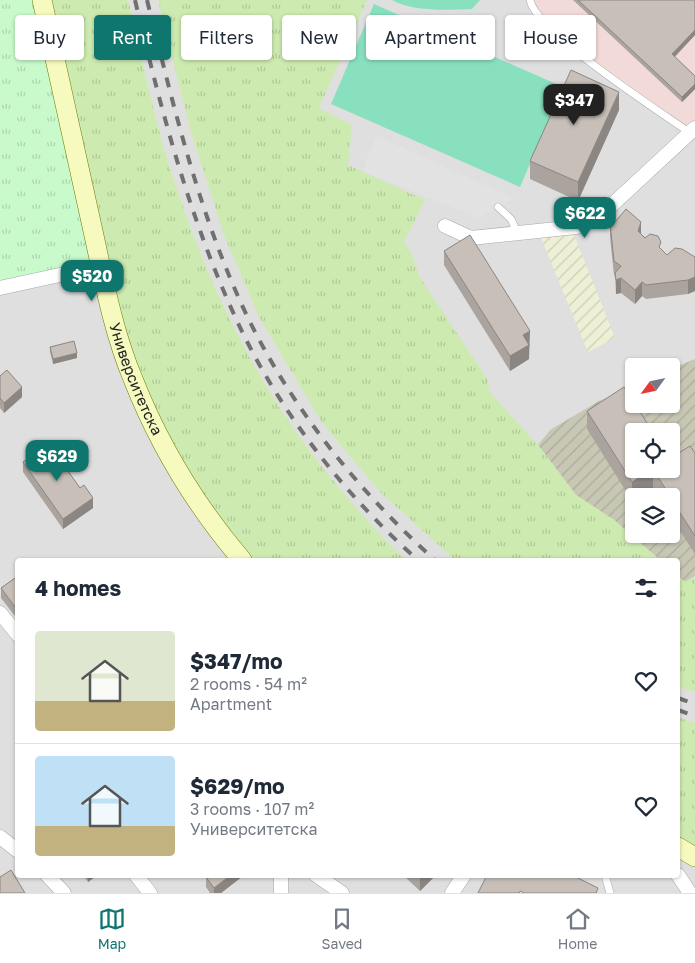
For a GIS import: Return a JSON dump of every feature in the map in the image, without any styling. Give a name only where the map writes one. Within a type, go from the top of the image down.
[{"type":"street","name":"Университетска","points":[[42,0],[113,319],[132,378],[157,434],[186,484],[218,532],[240,558]]},
{"type":"street","points":[[445,226],[471,238],[576,227],[599,216],[692,130]]},
{"type":"street","points":[[0,288],[101,266]]},
{"type":"street","points":[[0,613],[15,631]]},
{"type":"street","points":[[0,837],[15,849]]},
{"type":"street","points":[[680,848],[695,857]]},
{"type":"street","points":[[50,878],[64,893]]},
{"type":"street","points":[[138,878],[150,893]]},
{"type":"street","points":[[281,878],[282,893]]},
{"type":"street","points":[[320,878],[342,893]]},
{"type":"street","points":[[452,893],[462,878]]},
{"type":"street","points":[[680,878],[690,893]]},
{"type":"lane","points":[[530,0],[536,14],[567,44],[692,130]]},
{"type":"lane","points":[[498,207],[511,219],[517,232]]},
{"type":"lane","points":[[606,878],[610,893]]},
{"type":"shaded area","points":[[0,0],[531,0],[550,15],[505,15],[505,60],[596,60],[596,51],[695,128],[695,893],[0,893]]},
{"type":"shaded area","points":[[531,0],[695,0],[695,128],[690,133],[589,60],[596,60],[596,15],[536,14]]},
{"type":"shaded area","points":[[377,136],[514,198],[479,218],[362,171]]},
{"type":"shaded area","points":[[574,235],[615,338],[588,352],[541,238]]},
{"type":"shaded area","points":[[695,359],[695,576],[685,582],[680,578],[680,558],[658,558],[640,543],[680,543],[680,488],[625,488],[625,530],[576,495],[538,445],[550,430],[599,401],[625,390],[625,413],[680,413],[680,365]]},
{"type":"green space","points":[[0,0],[42,0],[45,15],[15,15],[15,60],[55,60],[101,266],[0,288]]},
{"type":"green space","points":[[42,0],[128,0],[132,15],[94,15],[94,60],[142,60],[162,142],[183,208],[219,297],[240,339],[288,421],[316,460],[369,522],[405,558],[241,558],[132,378],[56,60],[84,60],[84,15],[46,15]]},
{"type":"green space","points":[[158,0],[367,0],[356,25],[356,15],[282,15],[282,60],[340,60],[319,108],[352,125],[348,165],[425,200],[404,242],[412,254],[419,276],[488,380],[489,391],[538,445],[576,495],[625,530],[625,543],[640,543],[658,558],[453,558],[382,494],[322,423],[259,317],[224,235],[190,129],[171,52],[171,15],[162,15]]},
{"type":"green space","points":[[392,0],[480,0],[472,9],[442,10],[410,7]]},
{"type":"green space","points":[[374,4],[399,15],[369,15]]},
{"type":"green space","points":[[366,23],[366,60],[495,60],[495,57],[563,87],[520,187],[331,104],[350,60],[356,60],[356,46]]},
{"type":"green space","points":[[695,577],[695,692],[680,688],[680,578],[685,582]]},
{"type":"green space","points":[[680,718],[695,723],[695,857],[680,848]]},
{"type":"building","points":[[578,0],[695,0],[695,30],[672,54],[695,76],[695,84],[682,97]]},
{"type":"building","points":[[571,70],[619,92],[578,182],[530,161]]},
{"type":"building","points":[[626,209],[641,222],[638,231],[645,238],[650,234],[658,236],[661,242],[659,247],[667,255],[675,248],[682,249],[695,257],[695,277],[688,280],[646,285],[642,282],[635,290],[621,278],[616,280],[615,273],[621,266],[614,261],[610,223],[615,222]]},
{"type":"building","points":[[470,235],[530,331],[523,335],[529,345],[510,356],[444,251]]},
{"type":"building","points":[[74,341],[77,353],[53,359],[50,347]]},
{"type":"building","points":[[7,370],[22,387],[4,403],[0,398],[0,376]]},
{"type":"building","points":[[624,387],[625,413],[641,413],[647,423],[625,423],[625,471],[587,411]]},
{"type":"building","points":[[49,444],[80,488],[84,485],[93,498],[63,519],[23,462]]},
{"type":"building","points":[[690,446],[695,453],[695,536],[680,513],[680,488],[665,488],[659,478],[680,478],[680,452]]},
{"type":"building","points":[[629,478],[638,478],[632,482]]},
{"type":"building","points":[[15,578],[15,607],[1,588]]},
{"type":"building","points":[[11,870],[25,893],[0,893],[0,877]]},
{"type":"building","points":[[207,878],[227,878],[214,888]]},
{"type":"building","points":[[486,878],[578,878],[598,888],[596,893],[524,893],[520,891],[519,893],[478,893]]},
{"type":"railway","points":[[135,0],[155,83],[178,165],[205,245],[238,323],[273,388],[316,451],[365,509],[416,558]]},
{"type":"railway","points":[[147,0],[178,122],[202,203],[216,243],[249,320],[286,386],[330,449],[380,507],[433,558]]},
{"type":"railway","points":[[680,699],[695,704]]},
{"type":"railway","points":[[680,711],[695,716]]}]
